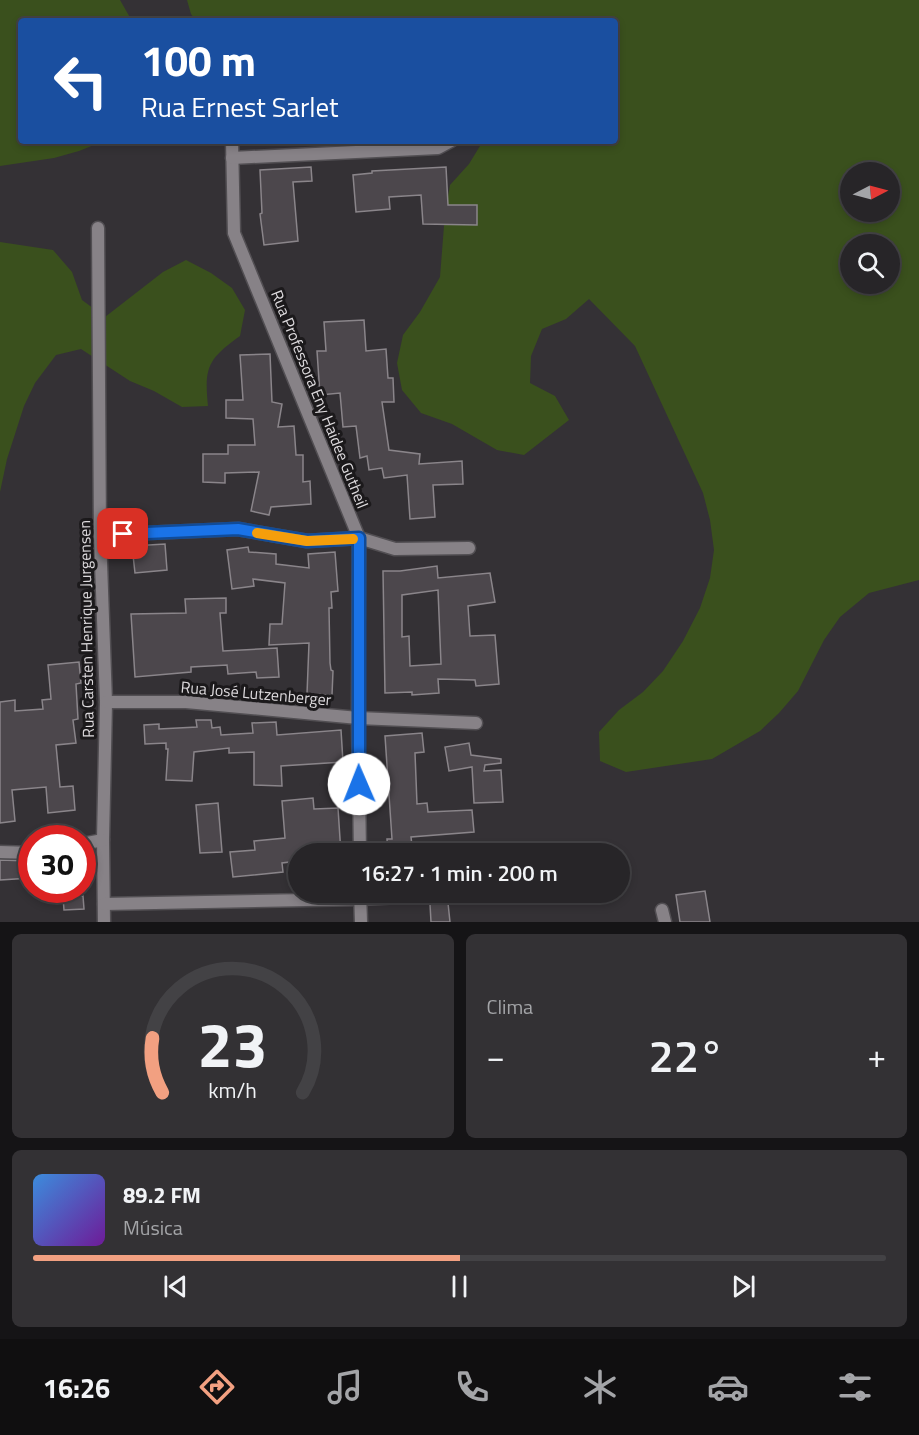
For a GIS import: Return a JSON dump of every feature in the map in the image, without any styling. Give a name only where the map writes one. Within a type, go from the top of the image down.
[{"type":"street","name":"Rua Professora Eny Haidee Gutheil","points":[[232,144],[234,233],[359,538],[360,843]]},
{"type":"street","points":[[232,158],[438,148],[445,144]]},
{"type":"street","name":"Rua Carsten Henrique Jurgensen","points":[[98,228],[100,535],[106,702],[104,922]]},
{"type":"street","points":[[100,535],[238,529],[307,541],[359,538],[395,549],[469,548]]},
{"type":"street","name":"Rua José Lutzenberger","points":[[106,702],[186,702],[358,718],[476,723]]},
{"type":"street","points":[[96,841],[103,840]]},
{"type":"street","points":[[0,852],[18,853]]},
{"type":"street","points":[[104,904],[288,898]]},
{"type":"street","points":[[360,903],[361,922]]},
{"type":"green space","points":[[0,0],[120,0],[130,18],[18,18],[18,144],[96,144],[54,158],[0,166]]},
{"type":"green space","points":[[187,0],[919,0],[919,580],[869,593],[840,617],[824,640],[798,691],[760,731],[712,759],[626,772],[600,761],[599,732],[619,710],[643,692],[663,671],[683,641],[700,608],[710,578],[714,550],[703,493],[635,346],[589,299],[566,319],[542,329],[531,356],[530,383],[555,396],[569,420],[524,455],[497,450],[452,424],[421,413],[402,390],[397,363],[403,335],[420,312],[440,277],[445,213],[450,185],[469,164],[481,144],[618,144],[618,18],[194,18]]},
{"type":"green space","points":[[0,242],[53,250],[72,272],[82,300],[105,317],[163,272],[186,260],[211,273],[232,288],[245,310],[240,336],[221,351],[210,365],[207,382],[208,406],[182,407],[130,381],[81,349],[56,355],[35,383],[24,406],[7,459],[0,492]]},
{"type":"building","points":[[311,167],[312,181],[293,182],[298,241],[264,245],[260,214],[262,213],[260,170]]},
{"type":"building","points":[[446,167],[448,205],[477,205],[477,225],[423,224],[421,195],[389,197],[390,209],[356,212],[353,175],[372,173],[372,171]]},
{"type":"building","points":[[364,320],[366,351],[386,349],[388,378],[393,378],[394,402],[382,402],[389,450],[420,454],[419,464],[462,461],[463,484],[433,485],[435,517],[410,519],[407,475],[384,478],[382,468],[369,470],[367,456],[360,458],[356,426],[343,427],[340,393],[320,395],[317,351],[326,351],[324,322]]},
{"type":"building","points":[[270,354],[272,402],[282,404],[278,427],[294,426],[296,455],[303,455],[303,482],[310,481],[311,504],[271,507],[269,515],[251,511],[259,472],[225,473],[225,483],[203,482],[203,454],[228,454],[228,445],[255,445],[253,419],[226,418],[226,400],[243,400],[240,355]]},
{"type":"building","points":[[165,544],[167,570],[135,573],[132,546]]},
{"type":"building","points":[[248,547],[249,552],[276,554],[276,564],[309,568],[308,554],[335,552],[338,591],[331,592],[332,608],[329,608],[330,663],[333,671],[332,695],[307,694],[309,643],[269,645],[270,624],[282,624],[285,583],[253,579],[254,586],[232,589],[227,550]]},
{"type":"building","points":[[437,566],[438,578],[490,573],[495,602],[468,606],[470,636],[495,635],[499,684],[476,686],[475,680],[438,679],[439,693],[412,695],[412,692],[385,693],[383,571]],"holes":[[[438,590],[441,664],[410,666],[409,636],[402,637],[402,595]]]},
{"type":"building","points":[[226,598],[226,613],[220,613],[223,651],[277,648],[279,677],[257,678],[256,672],[228,674],[227,665],[191,667],[191,672],[135,677],[131,614],[186,613],[185,599]]},
{"type":"building","points":[[79,662],[81,683],[76,684],[78,719],[73,720],[76,743],[56,745],[60,787],[73,786],[75,810],[48,813],[46,787],[12,790],[15,821],[0,823],[0,702],[15,700],[15,711],[43,709],[42,700],[51,699],[48,665]]},
{"type":"building","points":[[196,720],[211,720],[212,728],[220,727],[221,735],[253,733],[252,723],[276,722],[277,735],[341,730],[343,762],[281,766],[282,786],[254,785],[254,752],[229,753],[229,748],[194,752],[192,781],[166,780],[168,749],[166,749],[166,743],[145,744],[144,725],[159,724],[159,729],[197,727]]},
{"type":"building","points":[[422,733],[424,752],[415,753],[417,804],[427,803],[428,812],[472,810],[474,832],[411,837],[412,843],[387,843],[387,839],[392,839],[385,736]]},
{"type":"building","points":[[469,743],[471,755],[501,759],[501,763],[485,765],[484,771],[501,770],[503,802],[474,803],[472,767],[449,771],[445,747]]},
{"type":"building","points":[[313,798],[314,809],[338,808],[340,843],[288,843],[288,862],[282,863],[283,872],[233,877],[230,852],[255,850],[254,841],[285,838],[282,801]]},
{"type":"building","points":[[218,803],[222,852],[200,853],[196,805]]},
{"type":"building","points":[[0,860],[18,861],[18,879],[0,880]]},
{"type":"building","points":[[705,891],[710,922],[680,922],[676,895]]},
{"type":"building","points":[[63,903],[84,903],[84,909],[64,910]]},
{"type":"building","points":[[448,903],[450,922],[431,922],[430,904]]},
{"type":"slow traffic","points":[[257,533],[307,541],[353,539]]},
{"type":"route","points":[[123,534],[238,529],[307,541],[359,538],[359,784]]}]
